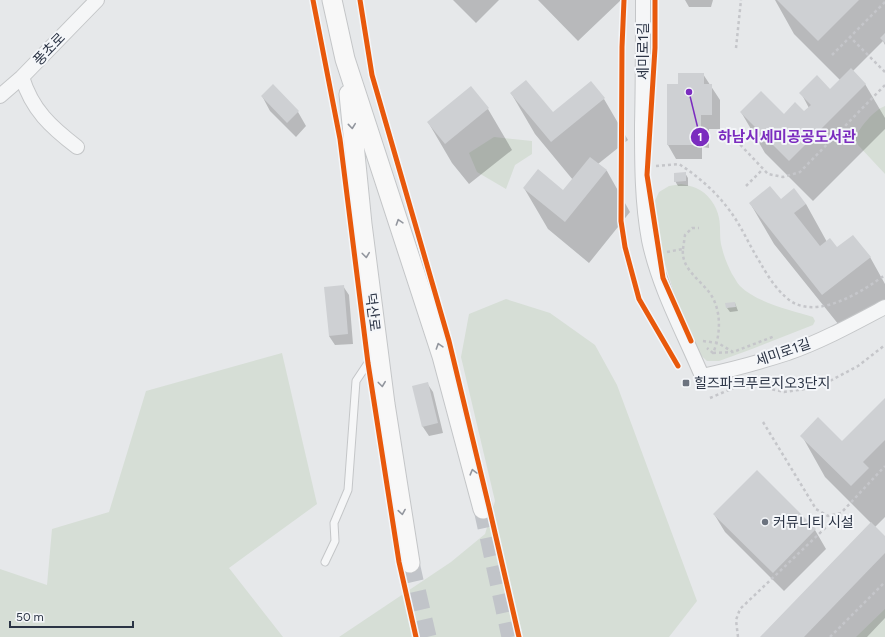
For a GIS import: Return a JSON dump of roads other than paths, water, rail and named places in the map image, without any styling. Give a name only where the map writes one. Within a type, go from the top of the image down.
[{"type":"main road","name":"덕산로","points":[[332,0],[345,59],[442,356],[483,509]]},
{"type":"main road","name":"덕산로","points":[[345,59],[362,224],[385,404],[410,563]]},
{"type":"street","name":"풍초로","points":[[0,96],[22,77],[97,0]]},
{"type":"street","name":"세미로1길","points":[[643,0],[642,168],[644,207],[650,241],[660,278],[702,376],[730,370],[788,353],[839,331],[885,307]]},
{"type":"street","points":[[22,77],[27,93],[37,110],[62,135],[78,147]]},
{"type":"lane","points":[[326,562],[335,541],[334,523],[348,490],[356,381],[378,348]]},
{"type":"tunnel","points":[[483,509],[511,637]]},
{"type":"tunnel","points":[[410,563],[427,637]]},
{"type":"place","name":"하남시세미공공도서관","points":[[689,92]]},
{"type":"place","name":"힐즈파크푸르지오3단지","points":[[686,383]]},
{"type":"place","name":"커뮤니티 시설","points":[[765,522]]}]
